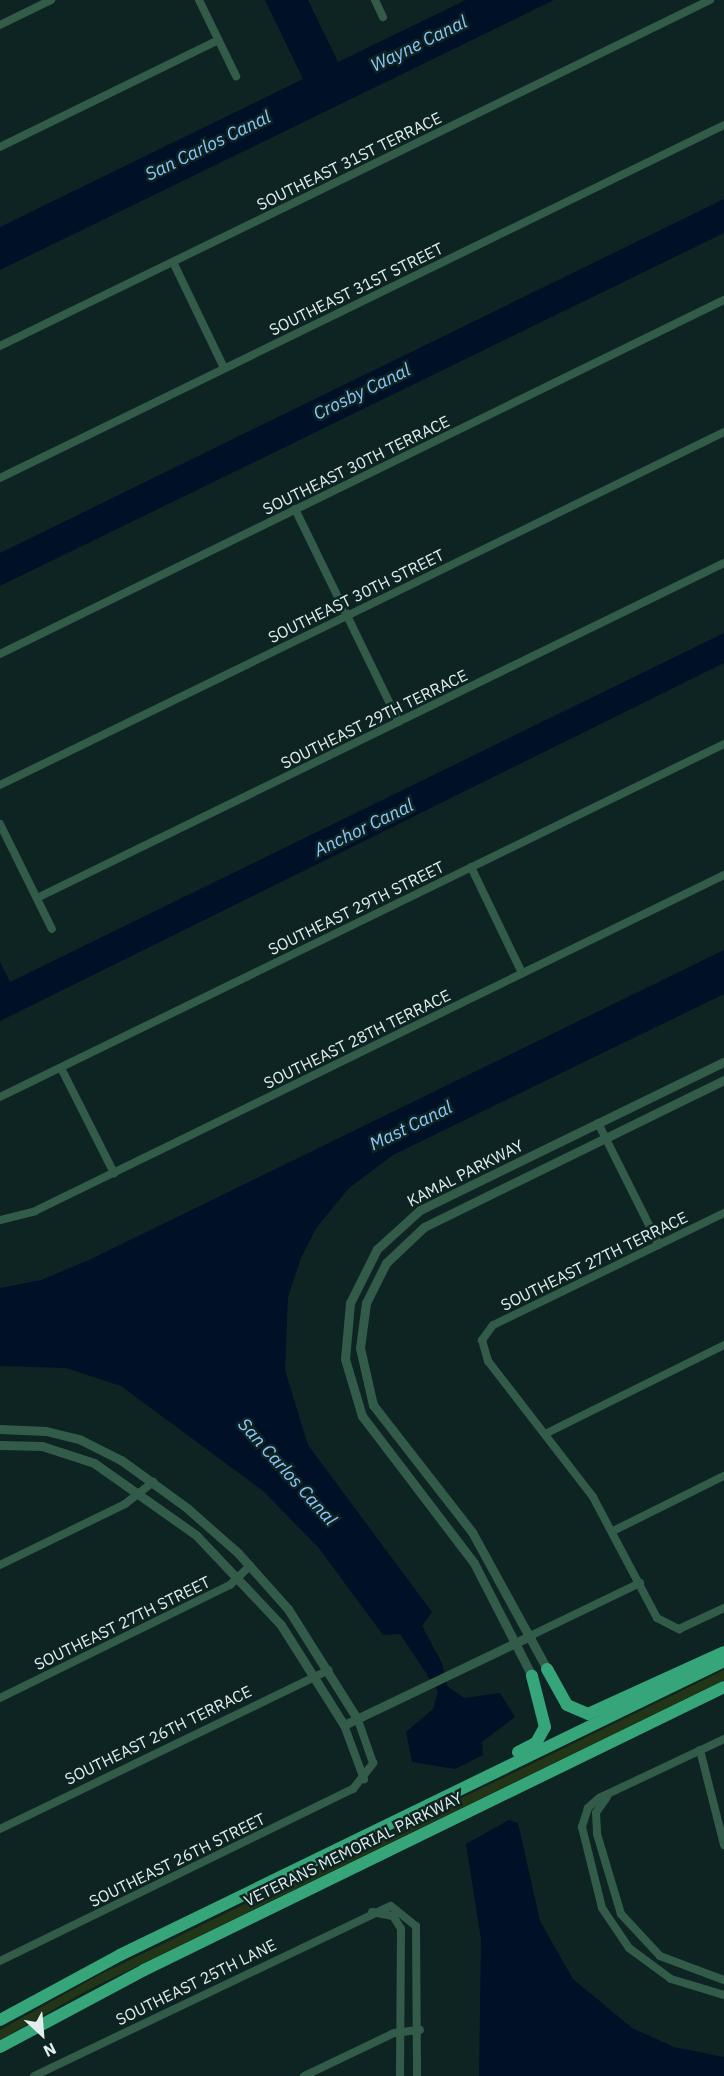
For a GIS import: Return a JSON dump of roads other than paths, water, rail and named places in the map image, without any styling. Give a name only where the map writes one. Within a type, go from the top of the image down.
[{"type":"highway","points":[[547,1669],[567,1705],[588,1714],[724,1652]]},
{"type":"highway","name":"VETERANS MEMORIAL PARKWAY","points":[[0,2020],[278,1878],[724,1661]]},
{"type":"highway","points":[[278,1878],[354,1832],[536,1743],[545,1717],[532,1677]]},
{"type":"highway","name":"VETERANS MEMORIAL PARKWAY","points":[[0,2047],[144,1970],[724,1687]]},
{"type":"street","points":[[0,25],[51,0]]},
{"type":"street","points":[[199,0],[236,76]]},
{"type":"street","points":[[375,0],[383,17]]},
{"type":"street","name":"SOUTHEAST 31ST TERRACE","points":[[0,346],[710,0]]},
{"type":"street","points":[[0,147],[218,40]]},
{"type":"street","name":"SOUTHEAST 31ST STREET","points":[[0,478],[724,125]]},
{"type":"street","points":[[173,262],[224,368]]},
{"type":"street","name":"SOUTHEAST 30TH TERRACE","points":[[0,654],[724,300]]},
{"type":"street","name":"SOUTHEAST 30TH STREET","points":[[0,785],[724,432]]},
{"type":"street","points":[[295,509],[399,722]]},
{"type":"street","name":"SOUTHEAST 29TH TERRACE","points":[[36,898],[724,563]]},
{"type":"street","name":"SOUTHEAST 29TH STREET","points":[[0,1097],[724,744]]},
{"type":"street","points":[[0,824],[52,929]]},
{"type":"street","points":[[471,867],[522,973]]},
{"type":"street","name":"SOUTHEAST 28TH TERRACE","points":[[0,1220],[35,1211],[724,875]]},
{"type":"street","name":"KAMAL PARKWAY","points":[[532,1677],[464,1548],[362,1416],[347,1373],[347,1316],[368,1261],[402,1222],[724,1062]]},
{"type":"street","points":[[61,1068],[114,1173]]},
{"type":"street","name":"KAMAL PARKWAY","points":[[547,1669],[532,1635],[471,1532],[376,1410],[361,1363],[362,1318],[386,1263],[413,1234],[724,1080]]},
{"type":"street","points":[[598,1123],[659,1245]]},
{"type":"street","name":"SOUTHEAST 27TH TERRACE","points":[[547,1433],[488,1361],[482,1340],[493,1325],[724,1213]]},
{"type":"street","points":[[724,1344],[547,1433],[613,1531],[668,1628],[679,1629],[724,1608]]},
{"type":"street","points":[[0,1429],[46,1431],[81,1440],[153,1482],[250,1566],[329,1670],[358,1720],[372,1753],[364,1779]]},
{"type":"street","points":[[0,1445],[42,1446],[77,1456],[140,1494],[196,1535],[240,1578],[315,1675],[344,1725],[364,1779]]},
{"type":"street","points":[[613,1531],[724,1476]]},
{"type":"street","points":[[0,1565],[140,1494],[153,1482]]},
{"type":"street","name":"SOUTHEAST 27TH STREET","points":[[0,1698],[240,1578],[250,1566]]},
{"type":"street","points":[[344,1725],[640,1582]]},
{"type":"street","name":"SOUTHEAST 26TH TERRACE","points":[[0,1829],[329,1670]]},
{"type":"street","points":[[724,1739],[592,1803],[582,1827],[607,1918],[648,1965],[684,1984],[724,1995]]},
{"type":"street","points":[[700,1750],[724,1845]]},
{"type":"street","name":"SOUTHEAST 26TH STREET","points":[[0,1961],[364,1779]]},
{"type":"street","points":[[618,1790],[598,1807],[596,1821],[604,1872],[621,1914],[660,1956],[724,1980]]},
{"type":"street","name":"SOUTHEAST 25TH LANE","points":[[34,2076],[370,1912],[399,1908],[416,1926],[420,2030]]},
{"type":"street","points":[[370,1912],[393,1916],[401,1929],[404,2031],[400,2076]]},
{"type":"street","points":[[304,2076],[404,2031],[420,2030],[417,2076]]},
{"type":"water","points":[[265,0],[308,0],[338,62],[466,0],[554,0],[0,270],[0,227],[303,79]]},
{"type":"water","name":"Crosby Canal","points":[[724,199],[724,233],[0,586],[0,553]]},
{"type":"water","name":"Anchor Canal","points":[[724,633],[724,663],[0,1021],[0,962],[10,982]]},
{"type":"water","points":[[724,950],[724,994],[393,1155],[349,1188],[317,1227],[301,1258],[288,1297],[285,1370],[308,1445],[432,1612],[422,1626],[442,1663],[447,1686],[464,1698],[500,1693],[515,1717],[482,1742],[483,1755],[455,1769],[412,1762],[406,1732],[433,1709],[438,1691],[400,1634],[383,1635],[318,1547],[263,1491],[121,1386],[66,1368],[0,1366],[0,1288],[41,1280],[89,1260]]},
{"type":"water","points":[[509,1820],[518,1823],[540,1921],[573,1979],[632,2028],[674,2047],[724,2057],[724,2076],[479,2076],[481,1939],[466,1844]]},
{"type":"water label","name":"Wayne Canal","points":[[419,44]]},
{"type":"water label","name":"San Carlos Canal","points":[[208,146]]},
{"type":"water label","name":"Mast Canal","points":[[411,1126]]},
{"type":"water label","name":"San Carlos Canal","points":[[287,1472]]}]
